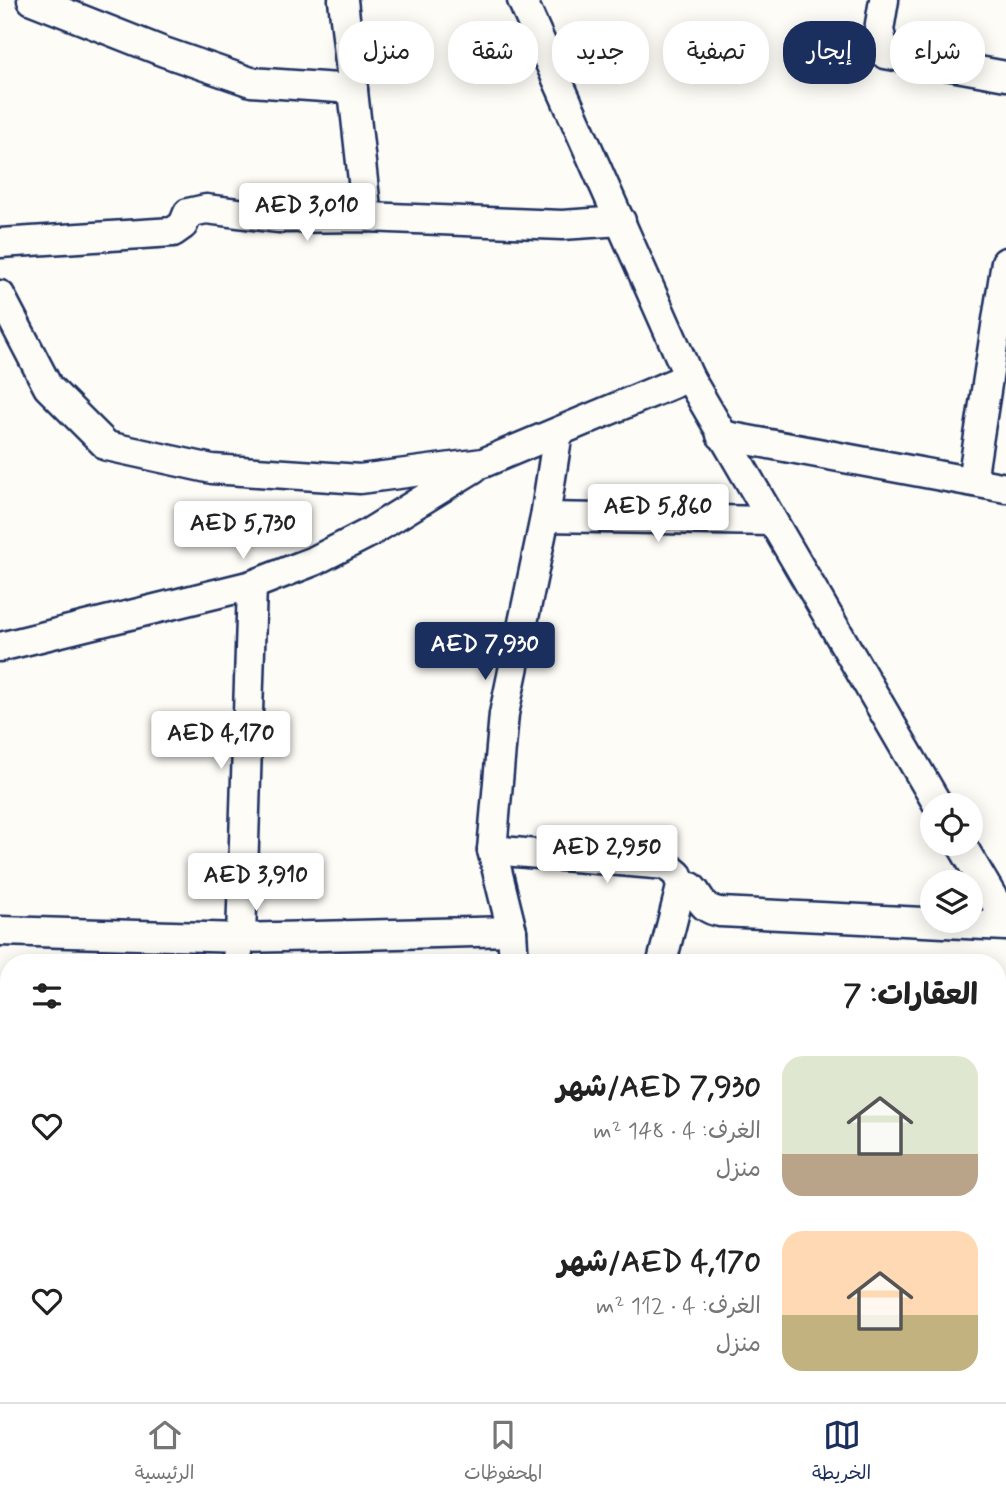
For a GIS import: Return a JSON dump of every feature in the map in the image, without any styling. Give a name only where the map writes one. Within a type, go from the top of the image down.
[{"type":"street","points":[[32,0],[164,52],[251,82],[353,89]]},
{"type":"street","points":[[344,0],[367,217]]},
{"type":"street","points":[[522,0],[689,377],[932,793]]},
{"type":"street","points":[[884,0],[879,30],[885,54],[1006,76]]},
{"type":"street","points":[[0,243],[173,232],[183,225],[188,213],[206,209],[278,218],[367,217],[562,225],[621,221]]},
{"type":"street","points":[[972,481],[1004,291],[1006,262]]},
{"type":"street","points":[[0,295],[48,387],[107,446],[212,469],[360,479],[483,463]]},
{"type":"street","points":[[0,647],[252,585],[314,561],[367,534],[483,463],[689,377]]},
{"type":"street","points":[[513,954],[512,931],[492,850],[504,714],[545,517],[558,432]]},
{"type":"street","points":[[721,435],[1006,488]]},
{"type":"street","points":[[545,517],[772,521]]},
{"type":"street","points":[[238,950],[252,585]]},
{"type":"street","points":[[492,850],[666,865],[678,875],[681,887],[664,954]]},
{"type":"street","points":[[968,856],[1006,920]]},
{"type":"street","points":[[681,887],[691,887],[702,904],[710,910],[720,912],[1006,926]]},
{"type":"street","points":[[0,931],[238,950],[512,931]]}]
